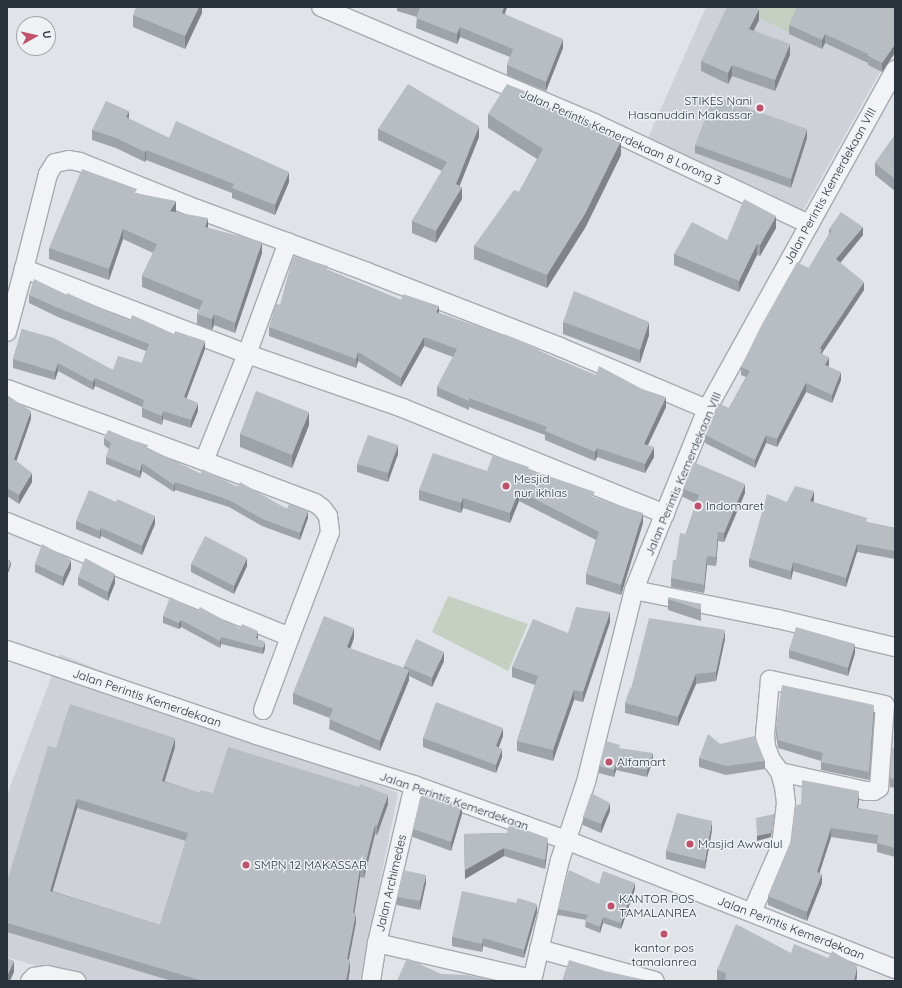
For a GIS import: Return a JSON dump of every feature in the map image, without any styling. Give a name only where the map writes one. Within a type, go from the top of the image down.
[{"type":"street","name":"Jalan Perintis Kemerdekaan 8 Lorong 3","points":[[321,7],[594,123],[809,224]]},
{"type":"street","name":"Jalan Perintis Kemerdekaan VIII","points":[[532,980],[560,860],[586,782],[634,590],[666,514],[707,409],[895,70]]},
{"type":"street","points":[[7,332],[48,174],[55,163],[69,160],[80,162],[560,347],[707,409]]},
{"type":"street","points":[[204,461],[288,242]]},
{"type":"street","points":[[24,269],[246,354],[402,408],[666,514]]},
{"type":"street","points":[[7,389],[315,502],[322,508],[328,516],[330,532],[263,710]]},
{"type":"street","points":[[7,522],[290,637]]},
{"type":"street","points":[[634,590],[778,620],[895,647]]},
{"type":"street","name":"Jalan Perintis Kemerdekaan","points":[[7,650],[256,735],[414,785],[566,840],[895,969]]},
{"type":"street","points":[[752,912],[781,846],[786,803],[780,772],[771,760],[766,747],[764,735],[770,680],[885,706],[879,788],[874,791],[866,791],[780,772]]},
{"type":"street","name":"Jalan Archimedes","points":[[371,981],[377,943],[414,785]]},
{"type":"street","points":[[377,943],[532,980]]},
{"type":"street","points":[[539,949],[655,981]]},
{"type":"street","points":[[30,981],[34,977],[47,975],[76,981]]},
{"type":"shaded area","name":"STIKES Nani Hasanuddin Makassar","points":[[706,7],[736,7],[895,45],[798,220],[647,140]]},
{"type":"shaded area","points":[[60,654],[398,793],[360,981],[85,981],[7,957],[7,795]]},
{"type":"green space","points":[[736,7],[803,7],[794,35]]},
{"type":"green space","points":[[448,596],[528,624],[508,671],[432,632]]},
{"type":"building","points":[[136,7],[199,7],[185,36],[133,15]]},
{"type":"building","points":[[416,7],[504,7],[502,13],[563,39],[546,82],[507,65],[513,49],[460,27],[457,34],[416,18],[420,8]]},
{"type":"building","points":[[727,7],[755,7],[759,9],[749,29],[790,44],[775,80],[732,65],[728,73],[701,61]]},
{"type":"building","points":[[797,7],[895,7],[895,44],[882,63],[868,56],[868,54],[825,34],[822,40],[789,25]]},
{"type":"building","points":[[408,84],[479,126],[456,184],[462,187],[436,231],[412,221],[447,162],[378,129]]},
{"type":"building","points":[[507,84],[539,97],[537,101],[563,114],[566,109],[621,141],[585,214],[547,275],[474,246],[514,190],[519,192],[543,149],[488,114]]},
{"type":"building","name":"STIKES Nani Hasanuddin Makassar","points":[[714,96],[807,129],[791,179],[695,145]]},
{"type":"building","points":[[106,101],[129,111],[126,117],[169,138],[176,121],[289,172],[275,205],[232,188],[234,184],[146,150],[145,152],[116,138],[92,130]]},
{"type":"building","points":[[895,135],[895,179],[875,163]]},
{"type":"building","points":[[82,169],[137,189],[135,193],[176,201],[170,211],[208,218],[205,227],[262,242],[235,323],[214,314],[212,319],[197,314],[203,301],[142,276],[157,244],[123,229],[109,269],[49,248]]},
{"type":"building","points":[[744,199],[776,216],[760,245],[757,244],[739,281],[674,254],[692,222],[727,240]]},
{"type":"building","points":[[841,212],[863,227],[836,259],[864,282],[820,348],[822,350],[820,353],[829,357],[825,365],[841,372],[832,395],[806,383],[777,439],[766,435],[755,460],[705,435],[718,403],[729,408],[750,371],[741,367],[761,326],[797,262],[809,268],[832,230],[829,229]]},
{"type":"building","points":[[293,256],[328,266],[327,270],[401,300],[403,294],[439,306],[436,312],[503,335],[504,334],[539,348],[538,351],[596,375],[599,366],[642,389],[666,397],[644,444],[654,447],[645,464],[597,448],[595,452],[545,431],[547,427],[469,398],[469,401],[437,387],[457,349],[424,337],[401,378],[358,352],[356,359],[269,327],[276,303],[280,305]]},
{"type":"building","points":[[34,279],[67,295],[67,293],[130,321],[132,315],[174,334],[175,331],[205,341],[184,397],[198,403],[191,420],[163,411],[162,416],[142,408],[144,400],[95,378],[93,382],[58,363],[55,372],[13,359],[22,329],[54,338],[113,370],[118,356],[142,363],[149,344],[29,295]]},
{"type":"building","points":[[574,291],[649,322],[640,350],[563,322]]},
{"type":"building","points":[[256,391],[309,412],[292,455],[240,434]]},
{"type":"building","points":[[7,395],[31,411],[14,459],[32,473],[19,495],[7,488]]},
{"type":"building","points":[[108,430],[148,445],[147,448],[201,474],[202,469],[238,487],[240,482],[287,509],[289,504],[308,511],[300,533],[262,519],[229,500],[175,482],[174,485],[142,463],[140,471],[106,457],[111,443],[104,438]]},
{"type":"building","points":[[368,435],[398,445],[388,473],[357,464]]},
{"type":"building","points":[[433,453],[487,471],[493,455],[529,467],[528,469],[595,492],[592,497],[643,513],[621,585],[586,574],[599,532],[519,491],[510,513],[463,498],[461,503],[419,490]]},
{"type":"building","points":[[693,462],[745,484],[724,533],[718,532],[716,557],[707,556],[704,585],[671,578],[673,560],[676,560],[680,533],[686,534],[699,495],[683,489]]},
{"type":"building","points":[[795,486],[814,491],[810,501],[867,518],[866,522],[895,528],[895,551],[857,544],[846,578],[793,562],[791,571],[749,559],[767,494],[787,502]]},
{"type":"building","points":[[89,490],[116,502],[117,499],[155,516],[142,546],[101,528],[100,531],[76,521]]},
{"type":"building","points":[[205,536],[247,558],[234,586],[191,564]]},
{"type":"building","points":[[42,544],[71,560],[63,577],[35,564]]},
{"type":"building","points":[[85,558],[115,574],[108,592],[78,577]]},
{"type":"building","points":[[7,559],[11,561],[7,572]]},
{"type":"building","points":[[170,597],[198,611],[200,607],[240,629],[242,624],[258,631],[256,638],[265,642],[263,648],[221,637],[220,641],[181,620],[179,623],[163,616]]},
{"type":"building","points":[[668,597],[701,604],[701,610],[668,599]]},
{"type":"building","points":[[576,607],[610,612],[583,692],[574,690],[553,750],[517,741],[538,676],[512,667],[533,619],[568,633]]},
{"type":"building","points":[[324,616],[354,628],[347,647],[409,670],[380,741],[329,719],[333,709],[293,693]]},
{"type":"building","points":[[649,618],[725,630],[716,672],[696,674],[678,717],[625,703],[630,688],[631,689]]},
{"type":"building","points":[[796,627],[855,644],[848,668],[789,650]]},
{"type":"building","points":[[416,639],[444,652],[432,678],[404,666]]},
{"type":"building","points":[[782,685],[874,705],[869,772],[821,762],[823,753],[778,740],[776,726]]},
{"type":"building","points":[[436,702],[503,728],[496,746],[502,749],[496,765],[423,738]]},
{"type":"building","name":"SMPN 12 MAKASSAR","points":[[70,704],[175,738],[162,781],[200,793],[201,790],[213,793],[228,747],[359,787],[360,784],[388,795],[377,826],[375,825],[364,869],[360,868],[353,913],[356,913],[347,959],[350,960],[346,981],[203,981],[7,923],[7,882],[48,746],[56,748]],"holes":[[[77,799],[188,833],[160,925],[50,891]]]},
{"type":"building","points":[[708,734],[720,744],[755,736],[765,761],[726,766],[699,758]]},
{"type":"building","points":[[606,741],[620,745],[619,748],[653,753],[647,770],[616,764],[614,770],[599,766]]},
{"type":"building","points":[[892,747],[895,748],[895,779],[890,778]]},
{"type":"building","points":[[802,780],[859,791],[857,808],[895,815],[895,848],[877,843],[878,835],[831,828],[817,872],[822,874],[807,912],[768,896],[791,841],[795,806],[801,804]]},
{"type":"building","points":[[591,793],[610,803],[601,824],[583,817]]},
{"type":"building","points":[[422,794],[462,805],[451,842],[413,829]]},
{"type":"building","name":"Masjid Awwalul","points":[[677,813],[712,821],[705,861],[666,851]]},
{"type":"building","points":[[774,814],[771,833],[757,836],[756,818]]},
{"type":"building","points":[[509,824],[548,838],[545,860],[504,848],[465,870],[464,834],[507,833]]},
{"type":"building","points":[[403,870],[426,875],[420,901],[397,897]]},
{"type":"building","points":[[569,870],[599,884],[603,871],[635,883],[621,923],[603,917],[600,927],[585,921],[588,915],[558,909]]},
{"type":"building","points":[[462,891],[516,903],[518,898],[537,904],[524,950],[483,938],[482,944],[452,937]]},
{"type":"building","points":[[736,924],[791,953],[794,944],[828,958],[832,951],[857,966],[854,981],[725,981],[726,973],[717,970]]},
{"type":"building","points":[[7,958],[14,961],[7,976]]},
{"type":"building","points":[[407,958],[441,974],[467,975],[495,981],[397,981]]},
{"type":"building","points":[[569,960],[605,971],[650,981],[562,981]]},
{"type":"place","name":"STIKES Nani Hasanuddin Makassar","points":[[760,108]]},
{"type":"place","name":"Mesjid nur ikhlas","points":[[506,486]]},
{"type":"place","name":"Indomaret","points":[[698,506]]},
{"type":"place","name":"Alfamart","points":[[609,762]]},
{"type":"place","name":"Masjid Awwalul","points":[[690,844]]},
{"type":"place","name":"SMPN 12 MAKASSAR","points":[[246,865]]},
{"type":"place","name":"KANTOR POS TAMALANREA","points":[[611,906]]},
{"type":"place","name":"kantor pos tamalanrea","points":[[664,934]]}]
